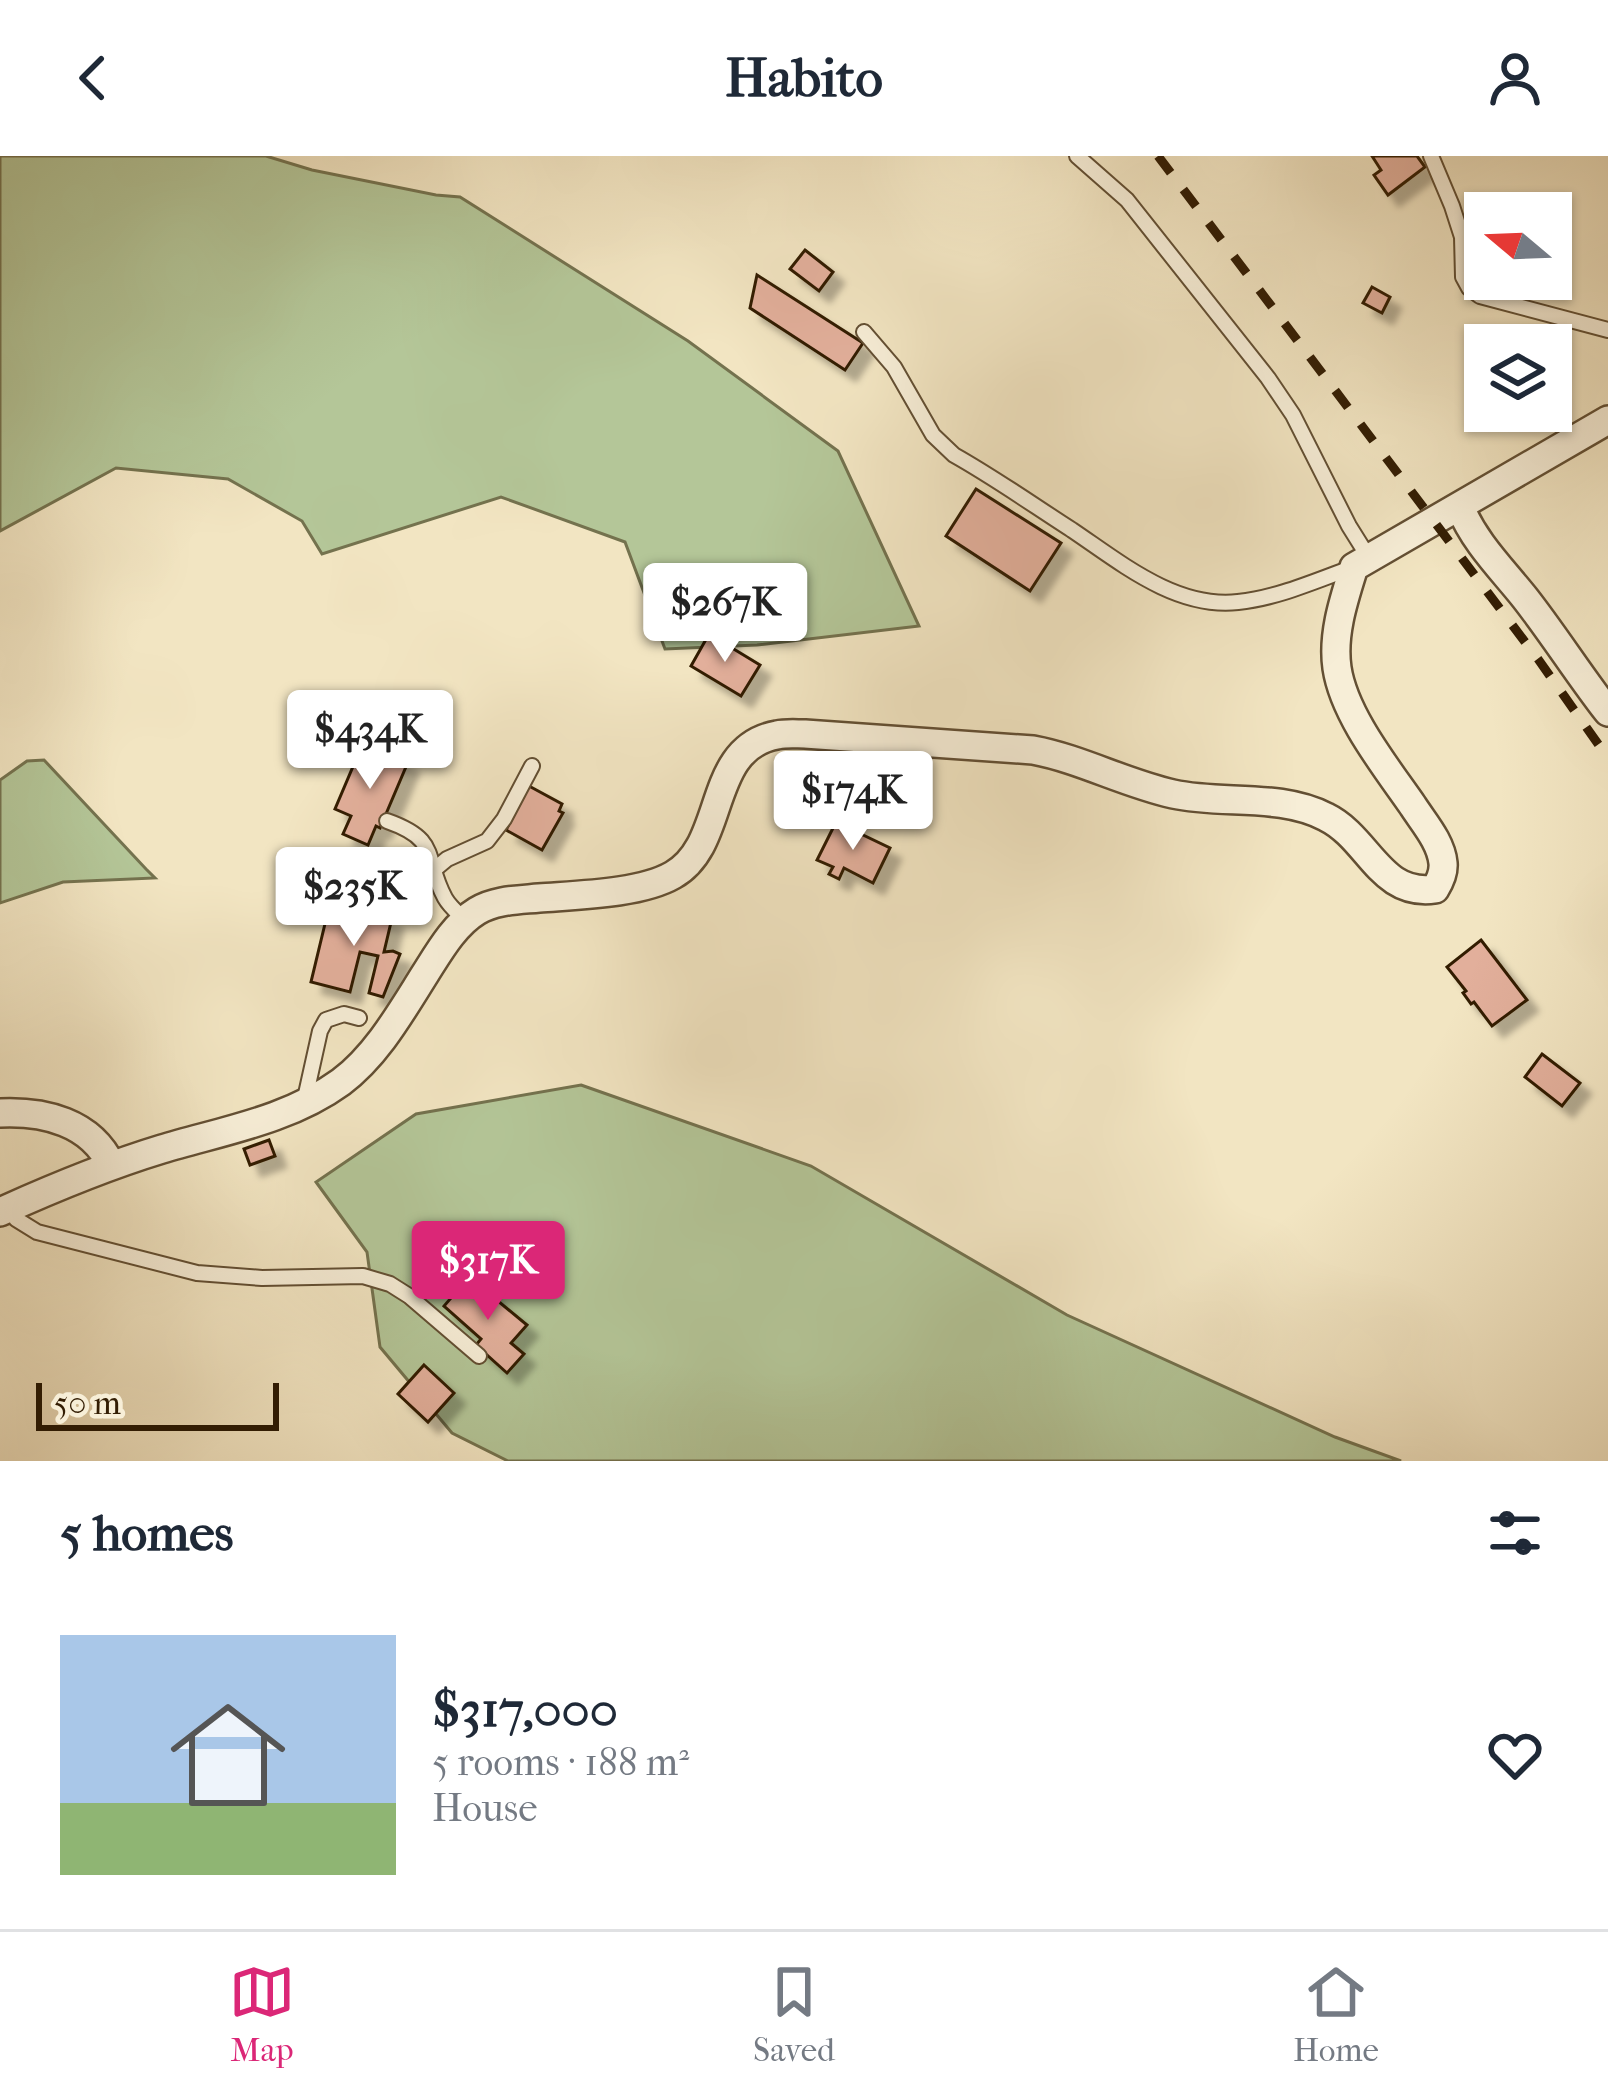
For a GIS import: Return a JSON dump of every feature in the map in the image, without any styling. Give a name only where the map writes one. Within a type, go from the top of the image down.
[{"type":"street","points":[[5,1210],[111,1165],[252,1124],[304,1104],[341,1082],[371,1054],[436,956],[476,912],[504,901],[640,887],[674,875],[707,836],[732,765],[749,747],[776,735],[1033,750],[1174,794],[1305,809],[1339,824],[1377,866],[1407,889],[1435,890],[1443,861],[1437,841],[1346,701],[1337,668],[1341,611],[1361,563],[1608,420]]},
{"type":"street","points":[[1460,507],[1486,554],[1608,712]]},
{"type":"street","points":[[0,1113],[40,1114],[64,1121],[97,1142],[111,1165]]},
{"type":"lane","points":[[864,332],[894,367],[933,435],[954,455],[1135,572],[1179,595],[1236,603],[1271,596],[1361,563],[1349,526],[1293,415],[1268,378],[1127,200],[1077,156]]},
{"type":"lane","points":[[1431,156],[1462,237],[1463,278],[1469,288],[1480,296],[1608,330]]},
{"type":"lane","points":[[435,869],[487,841],[532,766]]},
{"type":"lane","points":[[387,821],[421,838],[445,898],[466,921]]},
{"type":"lane","points":[[304,1104],[326,1020],[344,1014],[359,1018]]},
{"type":"lane","points":[[5,1210],[37,1232],[197,1273],[262,1279],[363,1276],[390,1284],[426,1308],[479,1356]]},
{"type":"green space","points":[[0,156],[266,156],[312,170],[460,197],[688,341],[838,451],[919,626],[757,645],[665,649],[625,542],[501,497],[322,554],[302,521],[228,479],[116,468],[0,531]]},
{"type":"green space","points":[[44,760],[155,878],[63,882],[0,903],[0,780],[27,761]]},
{"type":"green space","points":[[581,1085],[811,1166],[1067,1315],[1335,1437],[1401,1461],[508,1461],[452,1433],[380,1347],[367,1252],[316,1182],[416,1114]]},
{"type":"building","points":[[1372,156],[1417,156],[1425,167],[1388,195],[1374,175],[1381,170]]},
{"type":"building","points":[[805,250],[833,272],[819,291],[790,269]]},
{"type":"building","points":[[757,275],[863,343],[845,370],[750,308]]},
{"type":"building","points":[[1372,287],[1390,297],[1382,313],[1363,303]]},
{"type":"building","points":[[976,489],[1061,543],[1030,591],[946,536]]},
{"type":"building","points":[[709,634],[760,665],[741,696],[691,666]]},
{"type":"building","points":[[363,743],[408,762],[368,845],[343,834],[351,816],[335,809]]},
{"type":"building","points":[[529,786],[562,804],[559,811],[563,813],[542,850],[506,830]]},
{"type":"building","points":[[836,822],[890,848],[873,883],[844,868],[839,879],[829,874],[833,867],[817,860]]},
{"type":"building","points":[[330,903],[392,918],[384,952],[400,954],[383,997],[369,993],[378,956],[360,952],[350,992],[311,982]]},
{"type":"building","points":[[1481,940],[1527,1000],[1492,1026],[1447,967]]},
{"type":"building","points":[[1542,1054],[1580,1083],[1562,1106],[1525,1077]]},
{"type":"building","points":[[269,1140],[275,1156],[250,1165],[244,1149]]},
{"type":"building","points":[[469,1277],[527,1325],[511,1343],[524,1354],[507,1373],[476,1345],[481,1339],[444,1306]]},
{"type":"building","points":[[424,1365],[454,1393],[428,1422],[398,1394]]},
{"type":"railway","points":[[1158,156],[1608,758]]}]
